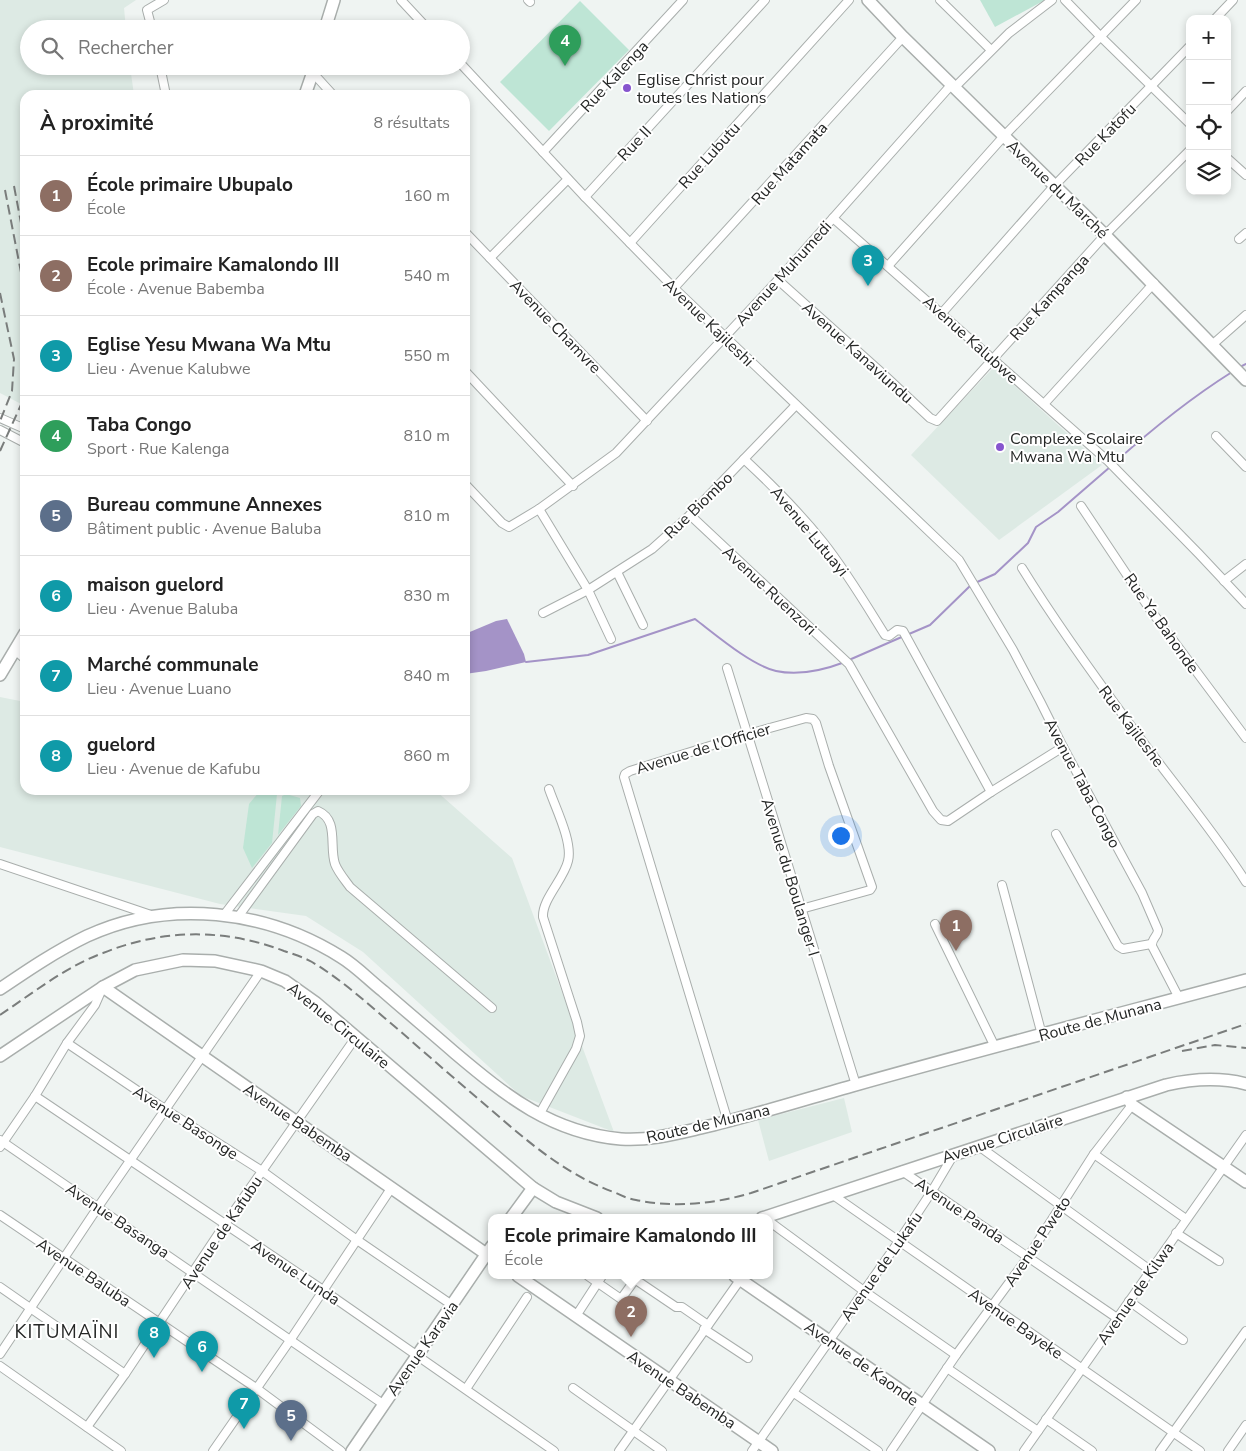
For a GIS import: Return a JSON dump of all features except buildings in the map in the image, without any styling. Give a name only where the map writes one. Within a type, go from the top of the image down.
[{"type":"street","points":[[150,20],[147,10],[164,0]]},
{"type":"street","points":[[328,20],[334,0]]},
{"type":"street","points":[[401,0],[420,20]]},
{"type":"street","name":"Rue Kalenga","points":[[543,152],[683,0]]},
{"type":"street","name":"Rue II","points":[[584,197],[765,0]]},
{"type":"street","name":"Rue Lubutu","points":[[630,243],[849,0]]},
{"type":"street","name":"Avenue du Marché","points":[[868,0],[903,37],[1154,283],[1246,380]]},
{"type":"street","points":[[940,0],[991,50]]},
{"type":"street","name":"Avenue Muhumedi","points":[[470,489],[502,523],[512,526],[573,486],[616,452],[778,280],[953,86],[1009,33],[1052,0]]},
{"type":"street","points":[[1065,0],[1186,120]]},
{"type":"street","points":[[888,266],[1004,136],[1136,0]]},
{"type":"street","points":[[1220,15],[1233,0]]},
{"type":"street","name":"Rue Matamata","points":[[674,288],[903,37]]},
{"type":"street","name":"Rue Katofu","points":[[942,313],[1055,185],[1186,50]]},
{"type":"street","name":"Avenue Kajileshi","points":[[470,74],[584,197],[674,288],[959,560],[966,570]]},
{"type":"street","points":[[162,75],[165,90]]},
{"type":"street","points":[[307,90],[312,75]]},
{"type":"street","points":[[318,75],[329,90]]},
{"type":"street","points":[[1231,107],[1246,91]]},
{"type":"street","name":"Rue Kampanga","points":[[938,420],[1106,235],[1186,154]]},
{"type":"street","points":[[1231,161],[1246,175]]},
{"type":"street","points":[[1239,168],[1246,161]]},
{"type":"street","points":[[490,258],[568,179]]},
{"type":"street","name":"Avenue Kalubwe","points":[[833,218],[1108,461],[1246,604]]},
{"type":"street","points":[[1239,239],[1246,233]]},
{"type":"street","name":"Avenue Chamvre","points":[[470,237],[647,421]]},
{"type":"street","name":"Avenue Kanaviundu","points":[[778,280],[930,418],[935,421],[938,420]]},
{"type":"street","points":[[1044,404],[1154,283]]},
{"type":"street","points":[[1212,346],[1246,315]]},
{"type":"street","points":[[470,376],[573,486]]},
{"type":"street","name":"Rue Biombo","points":[[543,613],[588,590],[652,549],[690,516],[796,404]]},
{"type":"street","points":[[0,418],[20,428]]},
{"type":"street","points":[[0,430],[20,440]]},
{"type":"street","points":[[1216,436],[1246,467]]},
{"type":"street","name":"Avenue Lutuayi","points":[[744,459],[776,488],[824,542],[885,635],[889,636],[897,630],[903,631],[992,792]]},
{"type":"street","name":"Rue Ya Bahonde","points":[[1081,506],[1149,608],[1246,738]]},
{"type":"street","points":[[539,509],[588,590],[611,639]]},
{"type":"street","name":"Avenue Ruenzori","points":[[690,516],[849,664],[933,811],[941,820],[948,821],[992,792]]},
{"type":"street","points":[[1224,581],[1246,564]]},
{"type":"street","name":"Rue Kajileshe","points":[[1022,568],[1045,606],[1083,660],[1226,850],[1246,882]]},
{"type":"street","name":"Avenue Taba Congo","points":[[966,570],[1013,650],[1146,901],[1158,932],[1151,944]]},
{"type":"street","points":[[617,572],[643,624]]},
{"type":"street","points":[[0,676],[20,642]]},
{"type":"street","points":[[15,650],[20,654]]},
{"type":"street","name":"Avenue du Boulanger I","points":[[727,668],[856,1085]]},
{"type":"street","name":"Avenue de l'Officier","points":[[728,1122],[624,777],[627,772],[748,734],[810,718],[816,722],[835,784],[871,882],[870,890],[801,909]]},
{"type":"street","points":[[992,792],[1063,747]]},
{"type":"street","points":[[539,1115],[576,1048],[580,1036],[543,917],[543,909],[566,868],[569,854],[567,841],[548,789]]},
{"type":"street","points":[[224,915],[316,795]]},
{"type":"street","points":[[238,917],[313,814],[318,811],[325,814],[332,828],[335,863],[341,876],[350,887],[492,1008]]},
{"type":"street","points":[[1056,834],[1118,946],[1123,948],[1151,944],[1178,998]]},
{"type":"street","points":[[0,864],[156,917]]},
{"type":"street","points":[[1002,886],[1042,1035]]},
{"type":"street","name":"Route de Munana","points":[[0,989],[67,946],[107,928],[156,917],[187,914],[238,917],[279,927],[311,940],[344,959],[519,1104],[574,1130],[622,1139],[640,1139],[675,1134],[728,1122],[856,1085],[1246,980]]},
{"type":"street","points":[[935,924],[995,1047]]},
{"type":"street","name":"Avenue Circulaire","points":[[0,1056],[103,987],[135,970],[183,960],[215,961],[261,971],[285,981],[316,1002],[533,1188],[556,1202],[588,1214]]},
{"type":"street","points":[[0,1354],[130,1160],[261,971]]},
{"type":"street","points":[[1,1143],[35,1096],[67,1043],[95,1005],[103,987]]},
{"type":"street","name":"Avenue Babemba","points":[[103,987],[488,1252]]},
{"type":"street","name":"Avenue de Kafubu","points":[[87,1428],[225,1224],[356,1037]]},
{"type":"street","name":"Avenue Basonge","points":[[67,1043],[262,1172],[452,1305]]},
{"type":"street","name":"Avenue Circulaire","points":[[773,1216],[954,1154],[1130,1101],[1166,1085],[1191,1079],[1218,1079],[1246,1084]]},
{"type":"street","name":"Avenue Lunda","points":[[35,1096],[323,1290],[554,1451]]},
{"type":"street","points":[[1130,1101],[1246,1182]]},
{"type":"street","name":"Avenue Pweto","points":[[891,1451],[956,1355],[1028,1257],[1060,1205],[1130,1101]]},
{"type":"street","name":"Avenue de Kilwa","points":[[1024,1451],[1246,1135]]},
{"type":"street","name":"Avenue Basanga","points":[[1,1143],[194,1272],[383,1404]]},
{"type":"street","points":[[980,1147],[1150,1270]]},
{"type":"street","name":"Avenue de Lukafu","points":[[756,1446],[899,1241],[954,1154]]},
{"type":"street","points":[[1094,1154],[1186,1219]]},
{"type":"street","name":"Avenue Panda","points":[[902,1171],[1117,1318]]},
{"type":"street","points":[[213,1451],[392,1187]]},
{"type":"street","points":[[514,1214],[533,1188]]},
{"type":"street","name":"Avenue Bayeke","points":[[833,1195],[1200,1451]]},
{"type":"street","name":"Avenue Baluba","points":[[0,1214],[256,1388],[340,1451]]},
{"type":"street","points":[[773,1225],[956,1355]]},
{"type":"street","points":[[1176,1233],[1219,1261]]},
{"type":"street","name":"Avenue Karavia","points":[[352,1451],[417,1355],[488,1256]]},
{"type":"street","name":"Avenue Babemba","points":[[522,1279],[668,1380],[756,1446],[772,1451]]},
{"type":"street","points":[[576,1316],[600,1279],[621,1299],[636,1280],[676,1307],[682,1307],[748,1358]]},
{"type":"street","points":[[619,1451],[737,1279]]},
{"type":"street","name":"Avenue de Kaonde","points":[[739,1279],[989,1451]]},
{"type":"street","points":[[0,1287],[125,1374]]},
{"type":"street","points":[[466,1389],[527,1297]]},
{"type":"street","points":[[1129,1301],[1183,1340]]},
{"type":"street","points":[[1160,1451],[1246,1333]]},
{"type":"street","points":[[0,1366],[122,1451]]},
{"type":"street","points":[[947,1368],[1038,1431]]},
{"type":"street","points":[[573,1388],[662,1451]]},
{"type":"street","points":[[794,1393],[878,1451]]},
{"type":"street","points":[[1046,1419],[1092,1451]]},
{"type":"street","points":[[1228,1451],[1246,1425]]},
{"type":"shaded area","points":[[0,0],[136,0],[124,8],[125,20],[20,20],[20,75],[131,75],[133,90],[20,90],[20,403],[0,393]]},
{"type":"shaded area","name":"Complexe Scolaire Mwana Wa Mtu","points":[[994,367],[1102,465],[999,540],[911,455]]},
{"type":"shaded area","points":[[507,619],[526,662],[470,673],[470,632],[496,621]]},
{"type":"shaded area","points":[[0,697],[20,701],[20,795],[441,795],[512,858],[614,1132],[521,1096],[363,952],[306,916],[220,904],[0,847]]},
{"type":"shaded area","points":[[844,1098],[852,1132],[769,1161],[758,1120]]},
{"type":"green space","points":[[980,0],[1045,0],[995,27]]},
{"type":"green space","points":[[580,1],[629,50],[549,131],[500,82]]},
{"type":"green space","points":[[256,795],[277,795],[272,843],[252,868],[243,848],[249,804]]},
{"type":"green space","points":[[290,795],[300,798],[301,806],[278,835],[282,796]]},
{"type":"waterway","points":[[1240,367],[1246,364]]},
{"type":"waterway","points":[[1113,464],[1171,415],[1232,372]]},
{"type":"waterway","points":[[975,583],[995,574],[1028,543],[1036,527],[1058,512],[1110,467]]},
{"type":"waterway","points":[[909,634],[930,625],[971,585]]},
{"type":"waterway","points":[[526,662],[588,655],[695,619],[745,656],[766,668],[776,671],[794,673],[811,671],[845,662]]},
{"type":"waterway","points":[[849,660],[904,636]]},
{"type":"railway","points":[[14,186],[20,218]]},
{"type":"railway","points":[[5,190],[20,267]]},
{"type":"railway","points":[[0,293],[14,359],[12,391],[0,421]]},
{"type":"railway","points":[[0,451],[20,407]]},
{"type":"railway","points":[[0,1015],[76,966],[125,945],[148,939],[193,934],[239,938],[261,943],[312,962],[335,977],[517,1132],[543,1153],[570,1171],[600,1187],[633,1200],[665,1204],[694,1204],[751,1193],[1246,1024]]},
{"type":"railway","points":[[1182,1051],[1215,1045],[1246,1048]]},
{"type":"place","name":"Taba Congo","points":[[565,66]]},
{"type":"place","name":"Eglise Christ pour toutes les Nations","points":[[627,88]]},
{"type":"place","name":"Eglise Yesu Mwana Wa Mtu","points":[[868,286]]},
{"type":"place","name":"Complexe Scolaire Mwana Wa Mtu","points":[[1000,447]]},
{"type":"place","name":"École primaire Ubupalo","points":[[956,951]]},
{"type":"place","name":"Ecole primaire Kamalondo III","points":[[631,1337]]},
{"type":"place","name":"guelord","points":[[154,1358]]},
{"type":"place","name":"maison guelord","points":[[202,1372]]},
{"type":"place","name":"Marché communale","points":[[244,1429]]},
{"type":"place","name":"Bureau commune Annexes","points":[[291,1441]]},
{"type":"district","name":"KITUMAÏNI","points":[[67,1331]]}]
